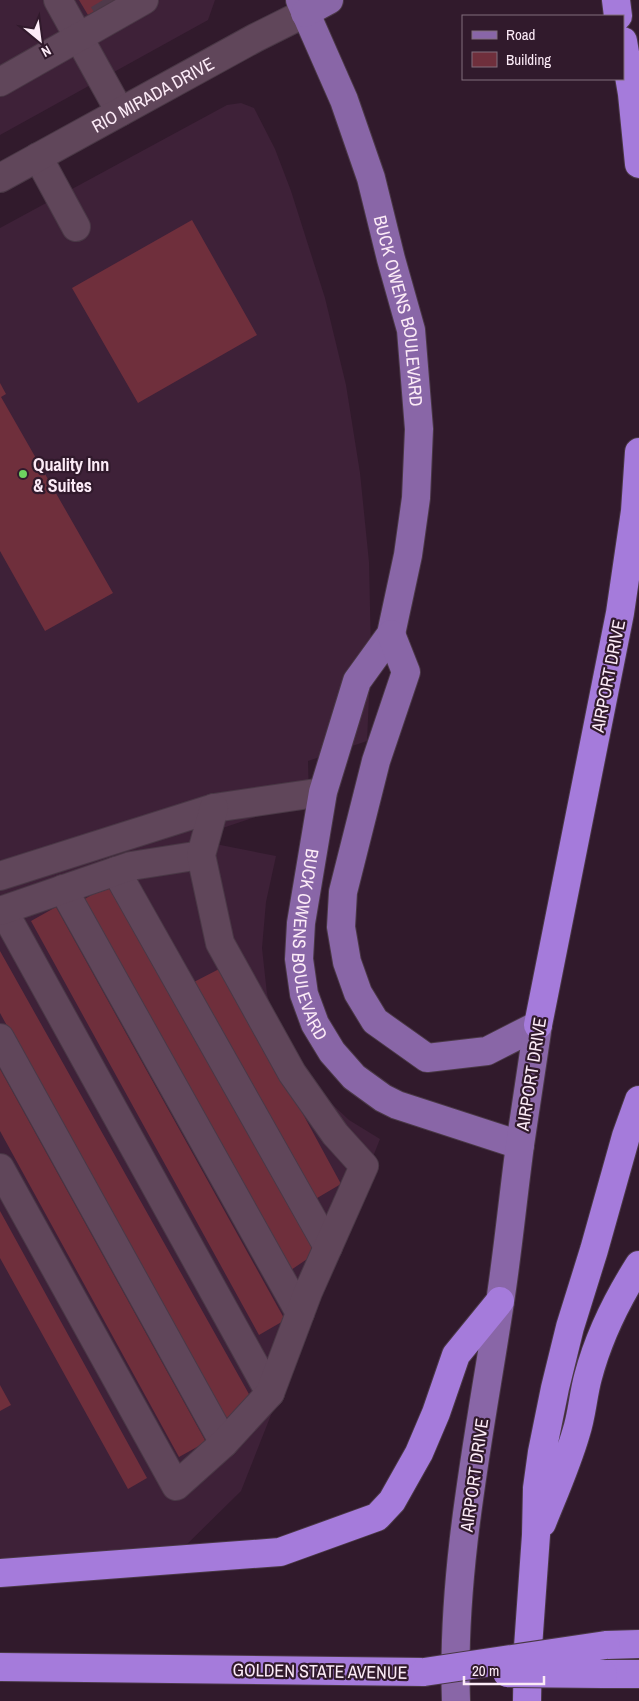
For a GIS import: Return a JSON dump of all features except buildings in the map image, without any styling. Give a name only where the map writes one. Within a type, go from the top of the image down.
[{"type":"highway","points":[[616,0],[618,15]]},
{"type":"highway","points":[[624,47],[632,94],[639,164]]},
{"type":"highway","name":"AIRPORT DRIVE","points":[[538,1025],[620,613],[635,511],[639,452]]},
{"type":"highway","points":[[527,1701],[528,1646],[536,1536],[537,1488],[555,1388],[570,1327],[626,1136],[639,1100]]},
{"type":"highway","points":[[536,1536],[563,1472],[577,1431],[588,1375],[607,1325],[623,1291],[639,1265]]},
{"type":"highway","points":[[0,1573],[280,1552],[376,1517],[392,1501],[419,1453],[436,1413],[456,1356],[500,1301]]},
{"type":"highway","points":[[424,1672],[606,1645],[639,1644]]},
{"type":"highway","name":"GOLDEN STATE AVENUE","points":[[0,1667],[639,1674]]},
{"type":"main road","points":[[303,6],[329,0]]},
{"type":"main road","name":"BUCK OWENS BOULEVARD","points":[[303,6],[344,100],[371,178],[411,330],[419,429],[416,498],[408,555],[391,634],[357,681],[323,792],[301,923],[299,959],[304,994],[315,1024],[332,1052],[354,1077],[383,1098],[397,1105],[520,1144]]},
{"type":"main road","name":"BUCK OWENS BOULEVARD","points":[[391,634],[406,672],[376,761],[344,892],[341,927],[347,962],[358,993],[375,1021],[427,1058],[487,1051],[538,1025]]},
{"type":"main road","name":"AIRPORT DRIVE","points":[[456,1701],[457,1604],[477,1442],[500,1301],[520,1144],[538,1025]]},
{"type":"street","points":[[58,0],[120,112]]},
{"type":"street","points":[[0,82],[143,0]]},
{"type":"street","points":[[106,5],[143,0]]},
{"type":"street","name":"RIO MIRADA DRIVE","points":[[0,178],[255,38],[303,6]]},
{"type":"street","points":[[38,158],[76,227]]},
{"type":"street","points":[[0,876],[214,808],[323,792]]},
{"type":"street","points":[[0,1168],[176,1486],[224,1443],[270,1393],[300,1313],[364,1166],[335,1134],[292,1073],[220,943],[201,855],[214,808]]},
{"type":"street","points":[[201,855],[131,866],[1,910],[270,1393]]},
{"type":"street","points":[[116,871],[328,1247]]},
{"type":"street","points":[[63,889],[300,1313]]},
{"type":"street","points":[[0,1038],[224,1443]]},
{"type":"shaded area","points":[[0,0],[215,0],[208,20],[0,135]]},
{"type":"shaded area","points":[[241,103],[254,108],[275,149],[291,191],[325,298],[346,385],[360,473],[369,562],[371,652],[367,741],[308,761],[309,799],[190,839],[276,856],[266,902],[262,948],[267,994],[276,1023],[315,1088],[349,1120],[380,1139],[241,1491],[175,1556],[0,1565],[0,228],[227,105]]},
{"type":"tunnel","points":[[103,0],[106,5]]},
{"type":"place","name":"Quality Inn & Suites","points":[[23,474]]}]
